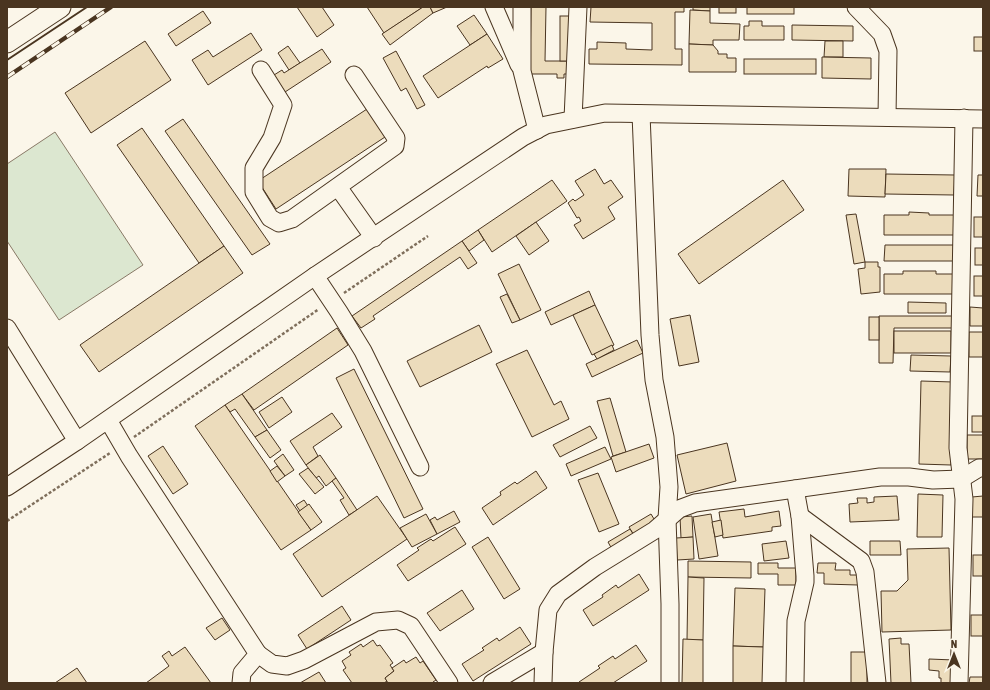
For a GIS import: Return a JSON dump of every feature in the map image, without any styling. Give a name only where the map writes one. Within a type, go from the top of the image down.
[{"type":"main road","points":[[7,42],[60,7]]},
{"type":"street","points":[[494,7],[522,71],[537,130]]},
{"type":"street","points":[[522,7],[522,71]]},
{"type":"street","points":[[573,119],[578,7]]},
{"type":"street","points":[[856,7],[882,34],[888,51],[887,117]]},
{"type":"street","points":[[261,70],[283,105],[272,138],[254,168],[254,192],[270,218],[279,223],[292,219],[395,146],[396,138],[354,75]]},
{"type":"street","points":[[7,487],[108,420],[315,276],[523,137],[546,125],[606,114],[983,119]]},
{"type":"street","points":[[641,114],[650,335],[654,380],[665,437],[669,487],[667,519],[670,604],[670,683]]},
{"type":"street","points":[[959,683],[964,499],[958,448],[964,118]]},
{"type":"street","points":[[338,187],[374,238]]},
{"type":"street","points":[[315,276],[332,300],[363,351],[420,467]]},
{"type":"street","points":[[7,328],[77,441]]},
{"type":"street","points":[[108,420],[122,445],[258,654],[272,664],[287,666],[304,660],[376,622],[398,620],[411,626],[450,683]]},
{"type":"street","points":[[544,683],[544,652],[548,610],[558,594],[595,567],[655,530],[679,509],[695,503],[880,478],[933,480],[961,479],[979,468],[983,468]]},
{"type":"street","points":[[795,489],[800,516],[805,576],[796,621],[795,683]]},
{"type":"street","points":[[800,516],[861,561],[864,572],[877,683]]},
{"type":"street","points":[[492,683],[544,652]]},
{"type":"street","points":[[241,683],[242,673],[258,654]]},
{"type":"path","points":[[7,521],[122,445],[332,300],[428,236]]},
{"type":"green space","points":[[55,132],[143,265],[59,320],[7,241],[7,164]]},
{"type":"building","points":[[297,7],[322,7],[334,25],[317,37]]},
{"type":"building","points":[[367,7],[423,7],[384,33]]},
{"type":"building","points":[[423,7],[430,7],[433,13],[390,45],[382,34]]},
{"type":"building","points":[[430,7],[447,7],[433,13]]},
{"type":"building","points":[[531,7],[546,7],[545,61],[571,61],[571,74],[564,74],[564,78],[557,78],[557,74],[530,74]]},
{"type":"building","points":[[591,7],[684,7],[684,12],[675,12],[675,49],[682,49],[682,65],[589,64],[589,49],[597,49],[597,42],[626,43],[626,49],[652,50],[652,23],[590,22]]},
{"type":"building","points":[[693,7],[710,7],[710,11],[693,10]]},
{"type":"building","points":[[719,7],[736,7],[736,13],[719,13]]},
{"type":"building","points":[[747,7],[794,7],[794,14],[747,14]]},
{"type":"building","points":[[690,10],[710,11],[710,23],[740,24],[739,40],[713,40],[713,45],[689,44]]},
{"type":"building","points":[[203,11],[211,23],[176,46],[168,34]]},
{"type":"building","points":[[474,15],[487,34],[470,45],[457,26]]},
{"type":"building","points":[[560,16],[571,16],[571,61],[560,61]]},
{"type":"building","points":[[749,21],[762,21],[762,26],[784,26],[784,40],[744,40],[744,26],[749,26]]},
{"type":"building","points":[[792,25],[853,26],[853,41],[792,40]]},
{"type":"building","points":[[251,33],[262,50],[208,85],[192,60],[208,50],[213,57]]},
{"type":"building","points":[[487,34],[503,59],[488,68],[487,66],[438,98],[423,76]]},
{"type":"building","points":[[974,37],[983,37],[983,51],[974,51]]},
{"type":"building","points":[[145,41],[171,80],[91,133],[65,93]]},
{"type":"building","points":[[825,41],[843,41],[843,57],[824,57]]},
{"type":"building","points":[[689,44],[713,45],[718,51],[718,54],[727,54],[727,58],[736,58],[736,72],[689,72]]},
{"type":"building","points":[[288,46],[300,63],[289,70],[278,53]]},
{"type":"building","points":[[322,49],[331,62],[285,92],[274,75],[282,70],[284,73]]},
{"type":"building","points":[[396,51],[425,105],[417,109],[406,88],[401,91],[383,58]]},
{"type":"building","points":[[822,57],[871,58],[871,79],[822,78]]},
{"type":"building","points":[[744,59],[816,59],[816,74],[744,74]]},
{"type":"building","points":[[367,109],[385,137],[276,209],[258,181]]},
{"type":"building","points":[[183,119],[270,244],[252,255],[165,131]]},
{"type":"building","points":[[142,128],[224,246],[199,263],[117,145]]},
{"type":"building","points":[[595,169],[604,184],[611,180],[623,197],[608,207],[615,219],[583,239],[574,225],[581,221],[579,217],[577,218],[568,203],[573,199],[575,201],[584,195],[575,181]]},
{"type":"building","points":[[849,169],[886,169],[885,197],[848,196]]},
{"type":"building","points":[[886,174],[955,175],[954,195],[885,194]]},
{"type":"building","points":[[978,175],[983,175],[983,196],[977,196]]},
{"type":"building","points":[[552,180],[567,201],[492,252],[478,230]]},
{"type":"building","points":[[783,180],[804,210],[699,284],[678,254]]},
{"type":"building","points":[[909,212],[929,213],[929,215],[954,215],[954,235],[884,235],[884,215],[909,215]]},
{"type":"building","points":[[856,214],[865,262],[854,264],[846,215]]},
{"type":"building","points":[[974,217],[983,217],[983,237],[974,237]]},
{"type":"building","points":[[536,222],[549,241],[529,255],[516,236]]},
{"type":"building","points":[[478,230],[484,240],[469,251],[462,241]]},
{"type":"building","points":[[462,241],[477,263],[468,269],[460,257],[373,316],[375,319],[361,328],[352,316]]},
{"type":"building","points":[[885,245],[954,245],[954,261],[884,261]]},
{"type":"building","points":[[224,246],[243,273],[99,372],[80,345]]},
{"type":"building","points":[[975,248],[983,248],[983,265],[975,265]]},
{"type":"building","points":[[865,262],[878,262],[878,267],[880,267],[880,292],[861,294],[858,269],[865,268]]},
{"type":"building","points":[[519,264],[541,310],[520,320],[498,274]]},
{"type":"building","points":[[903,271],[936,271],[936,274],[954,274],[954,294],[884,294],[884,274],[903,274]]},
{"type":"building","points":[[974,276],[983,276],[983,296],[974,296]]},
{"type":"building","points":[[589,291],[595,305],[551,325],[545,312]]},
{"type":"building","points":[[507,294],[520,320],[512,323],[500,297]]},
{"type":"building","points":[[908,302],[946,303],[946,313],[908,313]]},
{"type":"building","points":[[595,305],[614,345],[592,355],[573,315]]},
{"type":"building","points":[[970,307],[983,308],[983,326],[970,326]]},
{"type":"building","points":[[690,315],[699,362],[679,366],[670,319]]},
{"type":"building","points":[[879,316],[953,316],[953,328],[894,328],[893,363],[879,363]]},
{"type":"building","points":[[869,317],[879,317],[879,340],[869,340]]},
{"type":"building","points":[[479,325],[492,352],[420,387],[407,361]]},
{"type":"building","points":[[337,328],[348,345],[254,410],[242,394]]},
{"type":"building","points":[[894,331],[951,331],[951,353],[894,353]]},
{"type":"building","points":[[969,332],[983,332],[983,357],[969,357]]},
{"type":"building","points":[[637,340],[643,353],[592,377],[586,364]]},
{"type":"building","points":[[612,345],[614,350],[597,359],[594,354]]},
{"type":"building","points":[[527,350],[554,405],[561,401],[569,419],[532,437],[496,364]]},
{"type":"building","points":[[911,355],[951,356],[950,372],[910,371]]},
{"type":"building","points":[[354,369],[423,509],[404,518],[336,378]]},
{"type":"building","points":[[921,381],[953,382],[951,465],[919,464]]},
{"type":"building","points":[[242,394],[267,430],[255,437],[235,409],[230,412],[225,405]]},
{"type":"building","points":[[282,397],[292,412],[269,428],[259,412]]},
{"type":"building","points":[[610,398],[626,452],[613,456],[597,401]]},
{"type":"building","points":[[225,405],[311,530],[281,550],[195,426]]},
{"type":"building","points":[[332,413],[342,427],[313,447],[318,456],[306,465],[290,441]]},
{"type":"building","points":[[972,416],[983,416],[983,432],[972,432]]},
{"type":"building","points":[[590,426],[597,438],[560,457],[553,445]]},
{"type":"building","points":[[267,430],[281,450],[270,458],[255,437]]},
{"type":"building","points":[[967,435],[983,435],[983,459],[967,459]]},
{"type":"building","points":[[727,443],[736,481],[686,494],[677,455]]},
{"type":"building","points":[[649,444],[654,458],[616,472],[611,457]]},
{"type":"building","points":[[163,446],[188,484],[173,494],[148,456]]},
{"type":"building","points":[[605,447],[611,459],[571,476],[566,464]]},
{"type":"building","points":[[283,454],[294,470],[285,476],[274,461]]},
{"type":"building","points":[[320,455],[336,478],[326,486],[319,476],[316,478],[306,465]]},
{"type":"building","points":[[277,466],[285,476],[277,482],[270,471]]},
{"type":"building","points":[[308,468],[324,487],[315,494],[299,474]]},
{"type":"building","points":[[536,471],[547,488],[493,525],[482,508],[501,495],[500,492],[515,482],[517,484]]},
{"type":"building","points":[[598,473],[619,524],[599,532],[578,480]]},
{"type":"building","points":[[336,478],[357,510],[349,515],[340,500],[344,498],[332,481]]},
{"type":"building","points":[[918,494],[943,495],[942,537],[917,537]]},
{"type":"building","points":[[377,496],[407,539],[322,597],[293,554]]},
{"type":"building","points":[[897,496],[899,520],[850,522],[849,504],[858,503],[857,498],[867,498],[867,503],[874,502],[874,497]]},
{"type":"building","points":[[983,496],[983,517],[972,517],[972,497]]},
{"type":"building","points":[[304,500],[308,506],[300,511],[296,505]]},
{"type":"building","points":[[309,504],[322,522],[311,530],[298,512]]},
{"type":"building","points":[[744,509],[745,517],[779,511],[781,526],[772,527],[772,531],[723,538],[719,512]]},
{"type":"building","points":[[454,511],[460,522],[437,534],[430,520],[435,517],[437,520]]},
{"type":"building","points":[[426,514],[437,534],[412,547],[400,528]]},
{"type":"building","points":[[651,514],[657,524],[635,537],[629,527]]},
{"type":"building","points":[[711,514],[718,556],[699,559],[693,517]]},
{"type":"building","points":[[692,516],[693,537],[681,538],[680,517]]},
{"type":"building","points":[[721,520],[723,535],[715,537],[712,522]]},
{"type":"building","points":[[455,527],[466,544],[408,581],[397,565],[419,550],[417,548],[431,539],[433,541]]},
{"type":"building","points":[[630,529],[635,537],[613,551],[608,542]]},
{"type":"building","points":[[488,537],[520,589],[504,599],[472,547]]},
{"type":"building","points":[[693,537],[694,559],[677,560],[676,538]]},
{"type":"building","points":[[786,541],[789,558],[764,561],[762,544]]},
{"type":"building","points":[[870,541],[900,541],[901,555],[870,555]]},
{"type":"building","points":[[949,548],[951,630],[882,632],[881,591],[897,591],[908,580],[907,549]]},
{"type":"building","points":[[973,555],[983,555],[983,576],[973,576]]},
{"type":"building","points":[[688,561],[751,562],[751,578],[688,577]]},
{"type":"building","points":[[758,563],[778,563],[778,568],[796,568],[796,585],[778,585],[778,574],[758,574]]},
{"type":"building","points":[[818,563],[836,563],[835,570],[850,570],[850,575],[859,575],[858,585],[824,584],[824,573],[817,573]]},
{"type":"building","points":[[639,574],[649,590],[593,626],[583,610],[603,597],[602,595],[616,585],[618,588]]},
{"type":"building","points":[[688,577],[704,578],[703,640],[687,640]]},
{"type":"building","points":[[735,588],[765,589],[763,647],[733,646]]},
{"type":"building","points":[[462,590],[474,609],[440,631],[427,613]]},
{"type":"building","points":[[342,606],[351,620],[307,649],[298,635]]},
{"type":"building","points":[[971,615],[983,615],[983,636],[971,636]]},
{"type":"building","points":[[222,618],[230,630],[215,640],[206,628]]},
{"type":"building","points":[[520,627],[531,644],[473,681],[462,664],[484,650],[482,648],[497,638],[499,641]]},
{"type":"building","points":[[901,638],[901,644],[909,644],[911,683],[891,683],[889,639]]},
{"type":"building","points":[[683,639],[703,640],[703,683],[682,683]]},
{"type":"building","points":[[373,640],[377,646],[380,645],[393,663],[390,665],[394,671],[385,678],[387,681],[384,683],[352,683],[343,670],[346,668],[342,661],[351,655],[349,652],[361,644],[363,647]]},
{"type":"building","points":[[636,645],[647,661],[613,683],[579,683],[600,668],[598,666],[613,656],[615,659]]},
{"type":"building","points":[[733,646],[763,647],[762,683],[733,683]]},
{"type":"building","points":[[185,647],[211,683],[146,683],[169,666],[162,656],[169,651],[172,656]]},
{"type":"building","points":[[851,652],[867,652],[867,683],[851,683]]},
{"type":"building","points":[[416,657],[420,663],[423,661],[436,680],[433,682],[434,683],[388,683],[385,678],[394,671],[392,668],[404,660],[406,663]]},
{"type":"building","points":[[929,659],[954,660],[953,683],[941,683],[939,671],[929,670]]},
{"type":"building","points":[[77,668],[87,683],[55,683]]},
{"type":"building","points":[[319,672],[326,683],[300,683]]},
{"type":"building","points":[[970,677],[983,677],[983,683],[969,683]]},
{"type":"railway","points":[[7,77],[111,7]]},
{"type":"wall","points":[[7,60],[87,7]]}]
